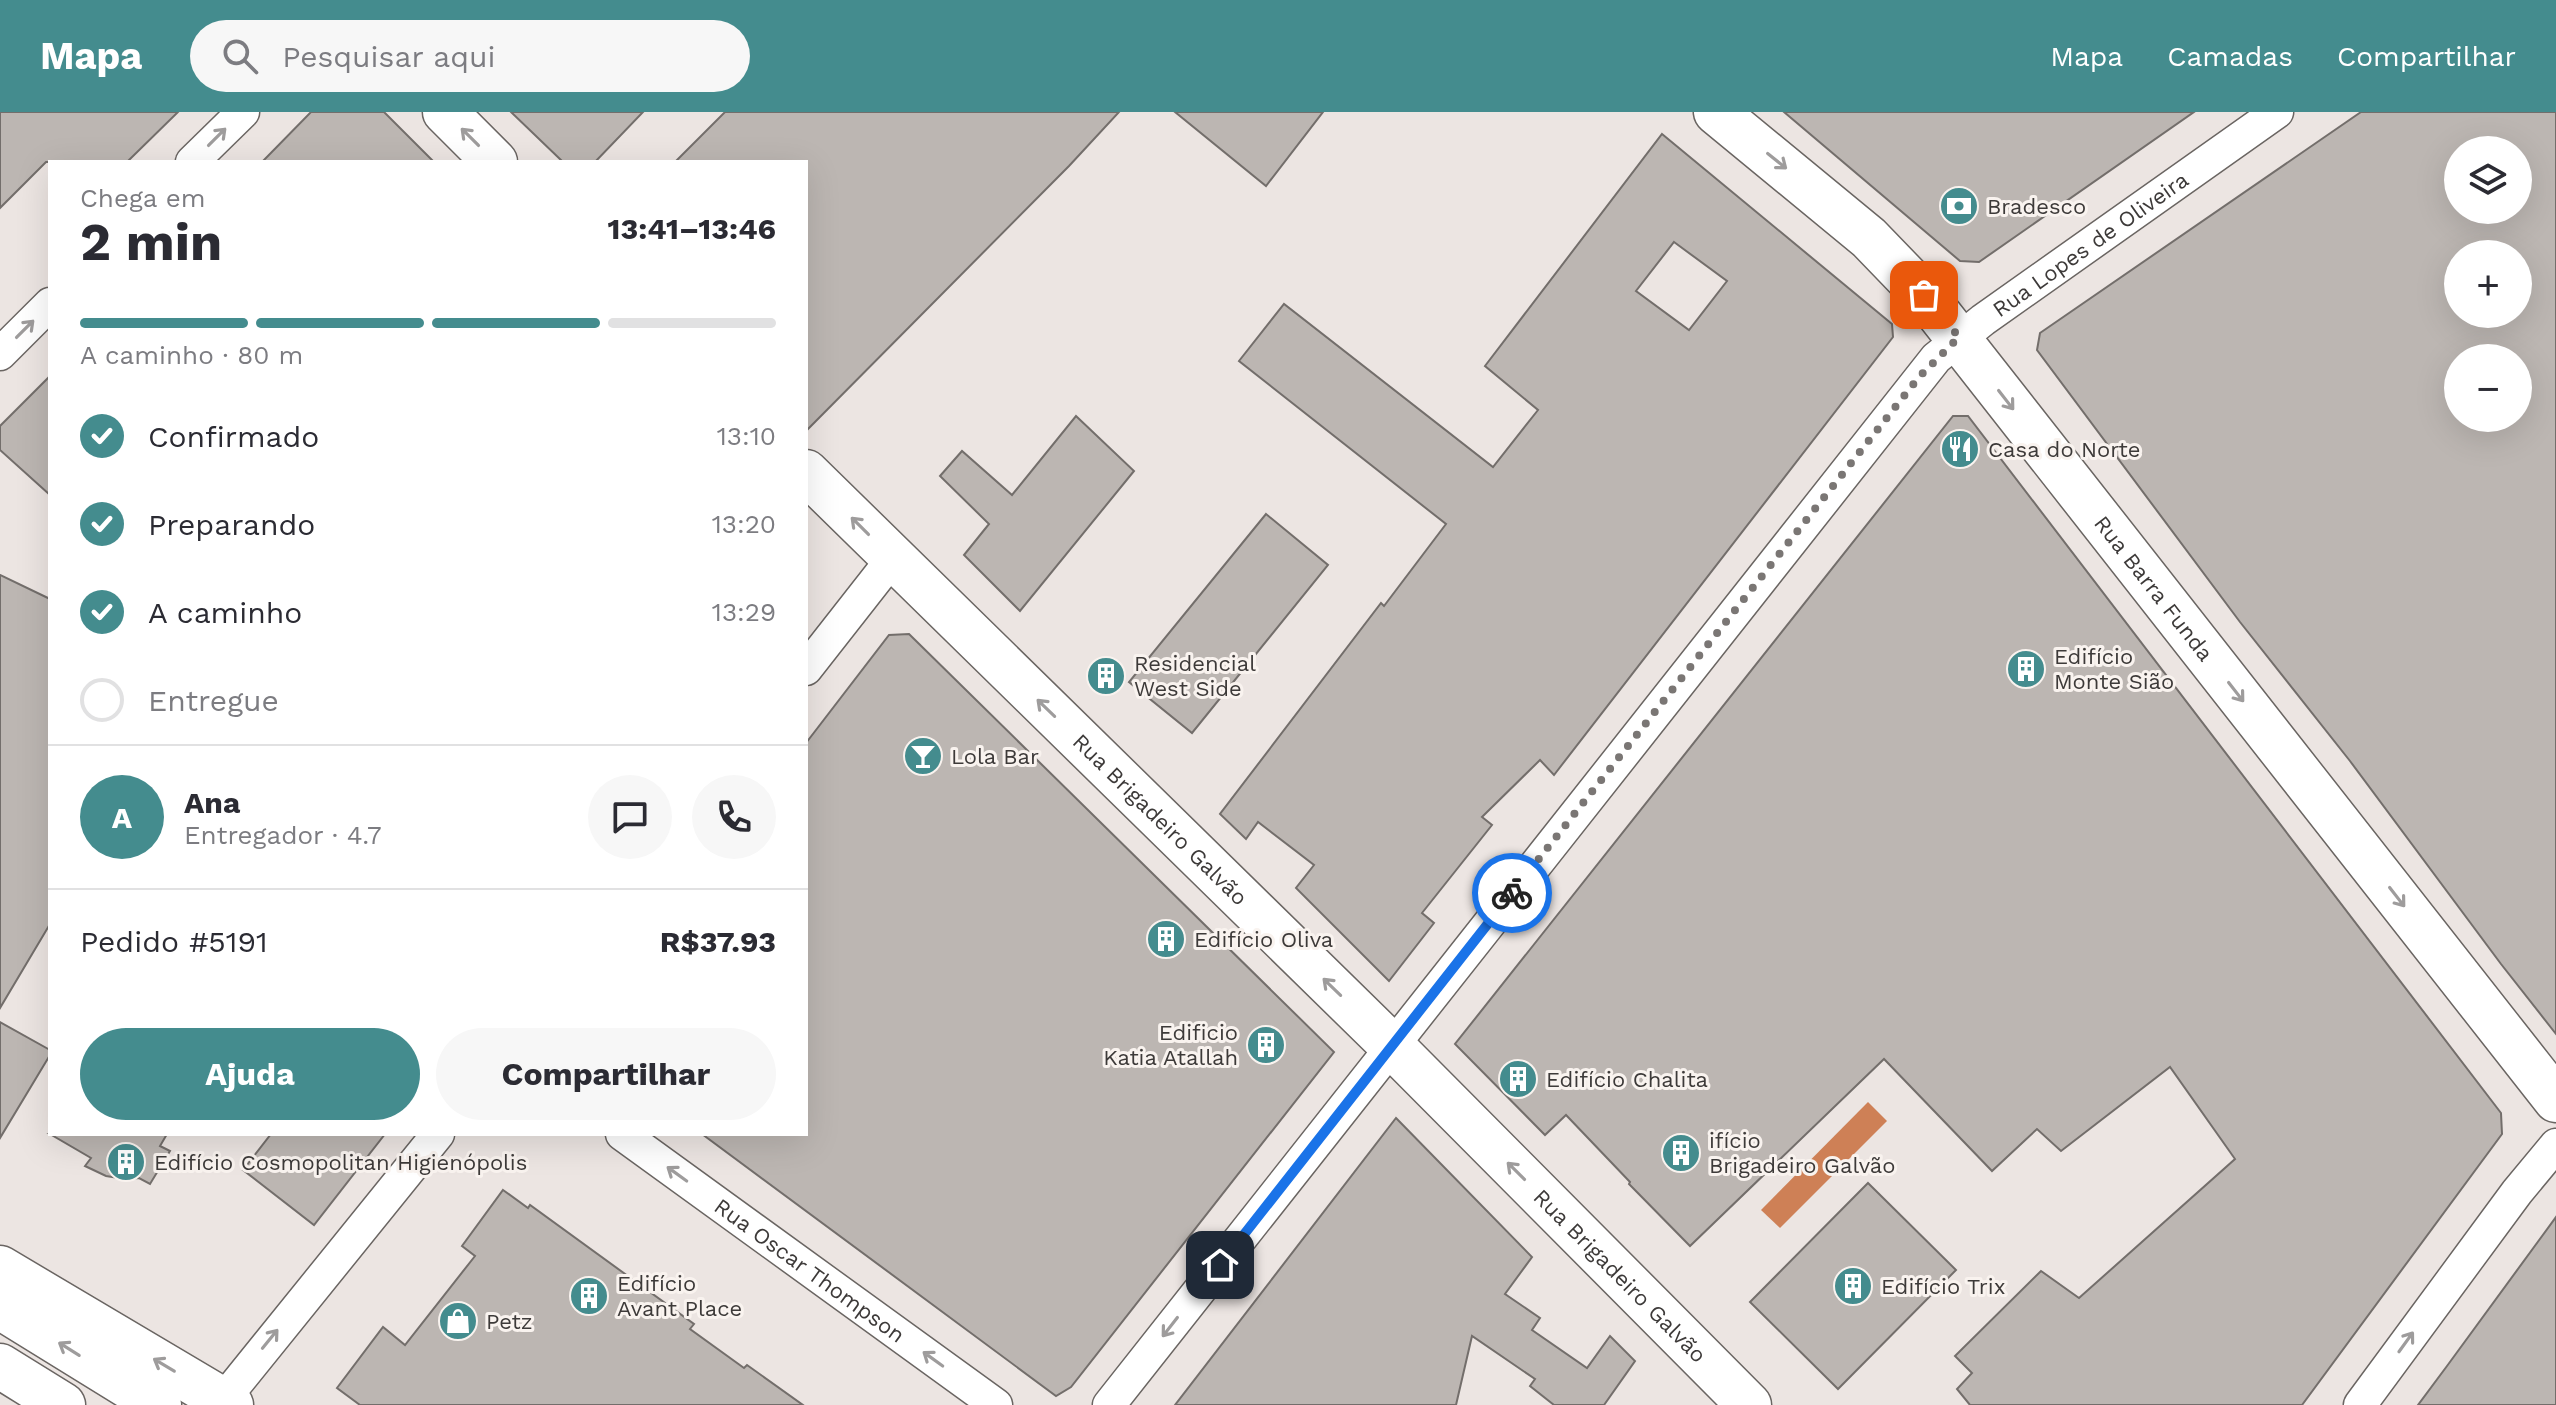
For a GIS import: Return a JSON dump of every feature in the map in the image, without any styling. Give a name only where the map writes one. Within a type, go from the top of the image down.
[{"type":"main road","points":[[445,112],[493,160]]},
{"type":"main road","name":"Rua Barra Funda","points":[[1716,112],[1869,238],[1924,295],[2556,1100]]},
{"type":"main road","name":"Rua Brigadeiro Galvão","points":[[808,474],[1392,1046],[1749,1405]]},
{"type":"main road","points":[[0,1268],[224,1403]]},
{"type":"main road","points":[[0,1307],[159,1405]]},
{"type":"main road","points":[[0,1366],[63,1405]]},
{"type":"street","points":[[194,160],[243,112]]},
{"type":"street","name":"Rua Lopes de Oliveira","points":[[1109,1405],[1919,377],[1959,337],[2277,112]]},
{"type":"street","points":[[0,354],[48,306]]},
{"type":"street","points":[[808,666],[893,558]]},
{"type":"street","points":[[224,1403],[436,1136]]},
{"type":"street","name":"Rua Oscar Thompson","points":[[625,1136],[996,1405]]},
{"type":"street","points":[[2360,1405],[2517,1192],[2556,1145]]},
{"type":"shaded area","points":[[1868,1102],[1887,1121],[1780,1228],[1761,1210]]},
{"type":"building","points":[[0,112],[178,112],[129,160],[48,160],[0,208]]},
{"type":"building","points":[[311,112],[384,112],[432,160],[264,160]]},
{"type":"building","points":[[511,112],[643,112],[597,160],[561,160]]},
{"type":"building","points":[[725,112],[1119,112],[808,429],[808,160],[677,160]]},
{"type":"building","points":[[1175,112],[1323,112],[1266,186]]},
{"type":"building","points":[[1784,112],[2194,112],[1979,262],[1960,261]]},
{"type":"building","points":[[2361,112],[2556,112],[2556,1034],[2350,761],[2240,622],[2037,350],[2040,333]]},
{"type":"building","points":[[1662,134],[1892,324],[1893,337],[1554,775],[1540,760],[1482,817],[1492,825],[1422,913],[1434,923],[1389,981],[1296,888],[1314,865],[1258,822],[1246,839],[1220,814],[1381,603],[1384,606],[1446,524],[1239,361],[1284,304],[1493,467],[1538,410],[1485,366]],"holes":[[[1674,242],[1727,281],[1689,330],[1636,291]]]},
{"type":"building","points":[[48,378],[48,493],[0,450],[0,426]]},
{"type":"building","points":[[1076,416],[1134,471],[1020,611],[964,555],[989,524],[940,476],[962,451],[1012,495]]},
{"type":"building","points":[[1953,416],[1968,416],[2501,1113],[2502,1134],[2302,1405],[1970,1405],[1957,1389],[1972,1373],[1955,1356],[2041,1271],[2079,1298],[2235,1159],[2170,1067],[2061,1151],[2037,1129],[1992,1171],[1884,1059],[1690,1246],[1566,1115],[1545,1135],[1455,1044]]},
{"type":"building","points":[[1266,514],[1328,565],[1192,733],[1129,682]]},
{"type":"building","points":[[0,575],[48,598],[48,927],[0,1008]]},
{"type":"building","points":[[909,634],[1334,1052],[1071,1387],[1056,1396],[705,1136],[808,1136],[808,740],[889,635]]},
{"type":"building","points":[[0,1022],[48,1049],[48,1058],[0,1138]]},
{"type":"building","points":[[1396,1118],[1532,1257],[1505,1294],[1540,1318],[1532,1330],[1587,1368],[1610,1336],[1635,1361],[1604,1405],[1554,1405],[1530,1386],[1535,1379],[1472,1336],[1456,1405],[1175,1405]]},
{"type":"building","name":"Edifício Cosmopolitan Higienópolis","points":[[53,1136],[166,1136],[160,1146],[170,1151],[150,1184],[139,1178],[106,1176],[85,1166],[91,1158]]},
{"type":"building","points":[[269,1136],[383,1136],[314,1225],[243,1170]]},
{"type":"building","name":"Edifício Trix","points":[[1868,1183],[1956,1270],[1838,1389],[1750,1302]]},
{"type":"building","points":[[503,1190],[528,1208],[530,1205],[694,1324],[690,1329],[744,1368],[747,1365],[803,1405],[360,1405],[337,1388],[383,1327],[405,1345],[475,1256],[462,1246]]},
{"type":"building","points":[[2556,1217],[2556,1405],[2418,1405],[2447,1366]]},
{"type":"way so far","points":[[1512,893],[1919,377],[1959,337],[1924,295]]},
{"type":"place","name":"Bradesco","points":[[1959,206]]},
{"type":"place","name":"Casa do Norte","points":[[1960,449]]},
{"type":"place","name":"Edifício Monte Sião","points":[[2026,669]]},
{"type":"place","name":"Residencial West Side","points":[[1106,676]]},
{"type":"place","name":"Lola Bar","points":[[923,756]]},
{"type":"place","name":"Edifício Oliva","points":[[1166,939]]},
{"type":"place","name":"Edificio Katia Atallah","points":[[1266,1045]]},
{"type":"place","name":"Edifício Chalita","points":[[1518,1079]]},
{"type":"place","name":"ifício Brigadeiro Galvão","points":[[1681,1153]]},
{"type":"place","name":"Edifício Cosmopolitan Higienópolis","points":[[126,1162]]},
{"type":"place","name":"Edifício Trix","points":[[1853,1286]]},
{"type":"place","name":"Edifício Avant Place","points":[[589,1296]]},
{"type":"place","name":"Petz","points":[[458,1321]]},
{"type":"route","points":[[1220,1265],[1512,893]]}]
